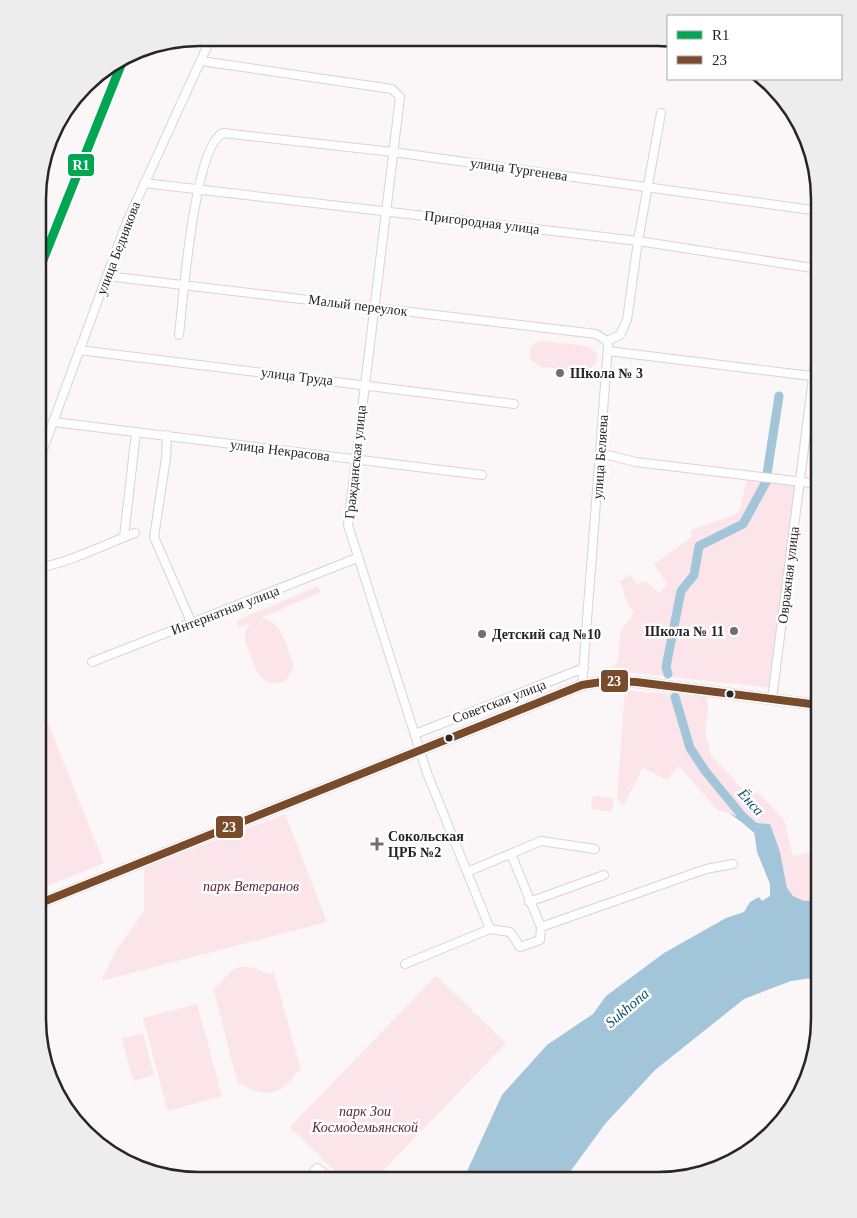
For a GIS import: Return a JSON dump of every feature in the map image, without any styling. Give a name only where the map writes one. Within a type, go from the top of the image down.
[{"type":"main road","name":"Советская улица","points":[[46,901],[582,685],[608,681],[636,682],[810,704]]},
{"type":"street","name":"улица Беднякова","points":[[46,442],[126,224],[207,46]]},
{"type":"street","name":"Гражданская улица","points":[[201,61],[392,90],[398,93],[400,100],[354,460],[348,518],[349,533],[420,751],[490,929]]},
{"type":"street","points":[[606,341],[620,335],[627,320],[647,186],[661,113]]},
{"type":"street","name":"улица Тургенева","points":[[198,189],[211,144],[219,135],[228,132],[393,152],[811,210]]},
{"type":"street","name":"Пригородная улица","points":[[144,183],[638,241],[811,269]]},
{"type":"street","points":[[179,335],[184,284],[198,189]]},
{"type":"street","name":"Малый переулок","points":[[107,276],[596,334],[606,341]]},
{"type":"street","name":"улица Беляева","points":[[582,685],[608,351],[606,341]]},
{"type":"street","name":"улица Труда","points":[[79,350],[514,404]]},
{"type":"street","points":[[608,351],[811,376]]},
{"type":"street","name":"Овражная улица","points":[[772,699],[800,482],[811,416]]},
{"type":"street","name":"улица Некрасова","points":[[54,422],[482,476]]},
{"type":"street","points":[[124,537],[136,432]]},
{"type":"street","points":[[167,436],[166,458],[154,538],[192,624]]},
{"type":"street","points":[[600,453],[636,462],[811,483]]},
{"type":"street","points":[[46,566],[63,562],[135,533]]},
{"type":"street","name":"Интернатная улица","points":[[92,662],[357,558]]},
{"type":"street","name":"Советская улица","points":[[414,734],[584,668]]},
{"type":"street","points":[[467,872],[541,841],[595,850]]},
{"type":"street","points":[[405,964],[490,929],[510,932],[516,944],[522,947],[540,940],[541,928],[511,854]]},
{"type":"street","points":[[541,928],[706,869],[733,864]]},
{"type":"street","points":[[529,902],[604,875]]},
{"type":"green space","points":[[540,341],[588,346],[597,354],[596,364],[586,371],[541,367],[531,360],[529,354],[532,346]]},
{"type":"green space","points":[[748,476],[800,482],[774,688],[607,670],[618,662],[620,632],[634,613],[626,600],[620,581],[630,575],[637,584],[646,581],[659,593],[667,584],[654,564],[691,538],[691,530],[739,513]]},
{"type":"green space","points":[[318,586],[321,592],[261,618],[268,620],[279,629],[293,663],[293,670],[285,681],[271,683],[266,681],[258,673],[246,643],[246,631],[252,622],[239,627],[236,621]]},
{"type":"green space","points":[[625,690],[707,697],[708,712],[705,731],[711,755],[743,789],[760,794],[784,820],[793,856],[810,852],[810,901],[804,901],[793,896],[787,888],[780,852],[743,817],[717,810],[679,766],[667,780],[643,768],[623,806],[617,797]]},
{"type":"green space","points":[[46,718],[104,863],[46,887]]},
{"type":"green space","points":[[593,796],[614,798],[612,812],[591,809]]},
{"type":"green space","name":"парк Ветеранов","points":[[285,814],[327,922],[101,981],[117,949],[144,911],[144,868]]},
{"type":"green space","points":[[250,967],[267,973],[274,973],[301,1071],[284,1087],[272,1092],[260,1092],[242,1084],[238,1085],[213,988],[219,985],[234,969]]},
{"type":"green space","name":"парк Зои Космодемьянской","points":[[436,976],[506,1043],[382,1172],[336,1172],[290,1127]]},
{"type":"green space","points":[[197,1004],[222,1096],[168,1111],[143,1018]]},
{"type":"green space","points":[[143,1033],[154,1075],[133,1081],[122,1038]]},
{"type":"water","name":"Sukhona","points":[[729,813],[754,822],[770,824],[780,852],[787,888],[793,896],[804,901],[810,901],[810,978],[791,981],[744,999],[655,1070],[605,1124],[570,1172],[467,1172],[502,1095],[547,1045],[593,1014],[606,996],[664,953],[726,918],[744,912],[750,902],[759,897],[762,901],[770,896],[770,884],[757,852],[754,831]]},
{"type":"waterway","name":"Ёнса","points":[[767,474],[779,396]]},
{"type":"waterway","name":"Ёнса","points":[[668,674],[666,667],[681,591],[694,575],[699,546],[743,524],[766,482]]},
{"type":"waterway","name":"Ёнса","points":[[675,697],[690,748],[706,772],[743,817],[759,831]]},
{"type":"transit line","name":"R1","points":[[46,252],[119,69]]},
{"type":"transit line","name":"23","points":[[46,901],[582,685],[608,681],[636,682],[810,704]]},
{"type":"place","name":"Школа № 3","points":[[560,373]]},
{"type":"place","name":"Школа № 11","points":[[734,631]]},
{"type":"place","name":"Детский сад №10","points":[[482,634]]},
{"type":"place","name":"Сокольская ЦРБ №2","points":[[377,844]]}]
